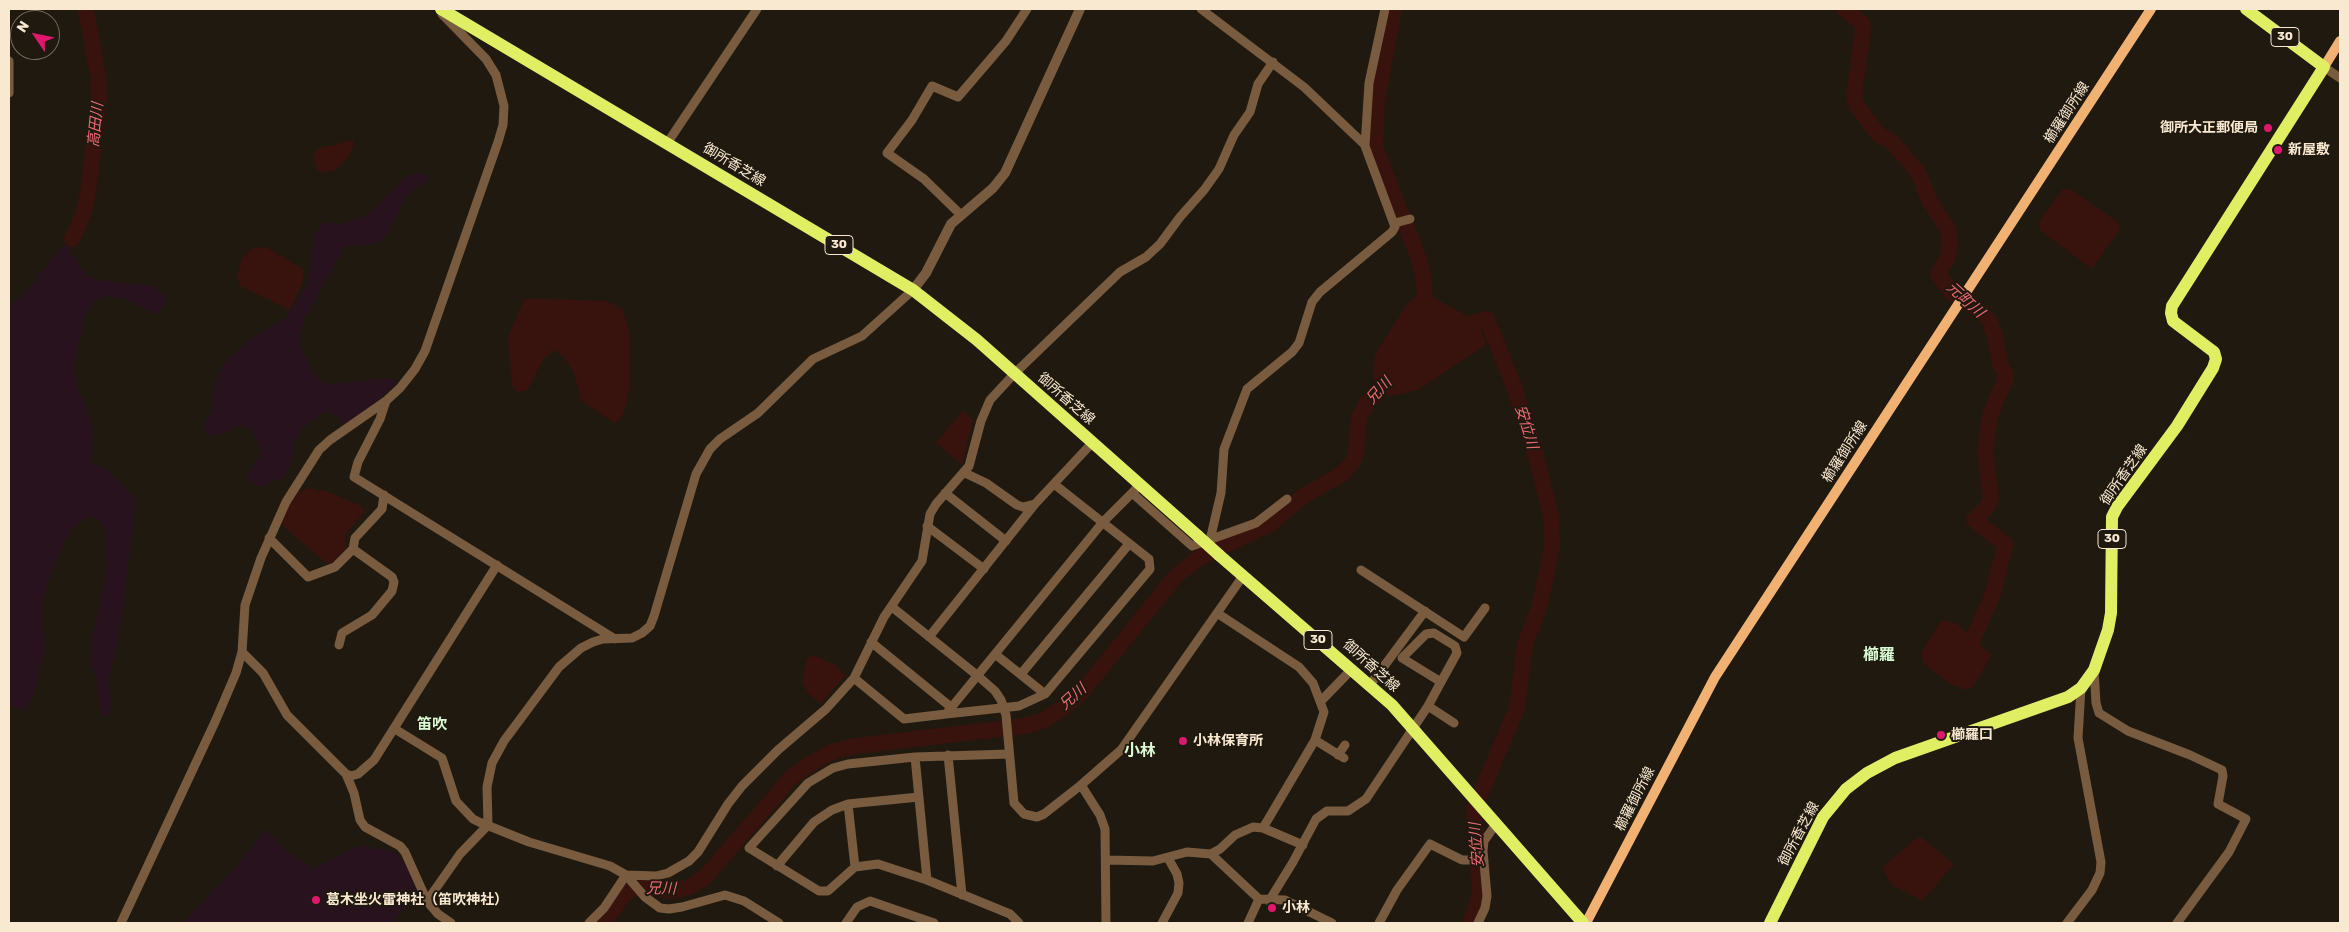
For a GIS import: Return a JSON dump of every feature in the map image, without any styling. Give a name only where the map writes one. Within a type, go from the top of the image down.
[{"type":"main road","name":"御所香芝線","points":[[441,9],[668,142],[912,290],[977,340],[1093,442],[1136,489],[1204,538],[1219,555],[1370,685],[1414,728],[1582,923]]},
{"type":"main road","name":"櫛羅御所線","points":[[1586,923],[1715,678],[2150,9]]},
{"type":"main road","name":"30","points":[[2246,9],[2324,66]]},
{"type":"main road","points":[[2324,66],[2340,41]]},
{"type":"main road","name":"御所香芝線","points":[[1770,923],[1823,817],[1840,795],[1867,773],[1895,758],[2061,700],[2081,688],[2094,670],[2108,630],[2111,613],[2112,517],[2117,507],[2177,426],[2214,368],[2216,359],[2214,352],[2173,320],[2172,306],[2224,221],[2324,66]]},
{"type":"street","points":[[121,923],[215,722],[242,652],[245,605],[269,538],[286,502],[319,450],[330,440],[386,401],[400,388],[415,369],[425,351],[503,125],[504,106],[496,75],[486,59],[437,9]]},
{"type":"street","points":[[668,142],[757,9]]},
{"type":"street","points":[[960,214],[924,179],[887,153],[912,120],[932,86],[958,97],[1006,41],[1027,9]]},
{"type":"street","points":[[427,901],[460,854],[488,824],[487,776],[492,763],[504,741],[559,667],[570,656],[594,642],[632,638],[642,634],[654,616],[696,474],[710,449],[758,413],[813,359],[862,336],[912,290],[926,273],[944,235],[960,214],[993,188],[1005,173],[1080,9]]},
{"type":"street","points":[[1201,9],[1304,87],[1365,146],[1395,223],[1392,232],[1320,292],[1312,302],[1299,344],[1247,390],[1224,449],[1221,493],[1204,538]]},
{"type":"street","points":[[1365,146],[1370,83],[1385,9]]},
{"type":"street","points":[[9,61],[9,93]]},
{"type":"street","points":[[589,923],[604,908],[628,878],[662,874],[679,868],[698,852],[728,804],[742,786],[778,750],[826,708],[854,678],[884,618],[922,561],[930,514],[945,493],[965,473],[972,458],[981,421],[988,405],[1014,374],[1120,272],[1154,251],[1180,217],[1198,198],[1219,168],[1234,135],[1247,118],[1258,84],[1273,62]]},
{"type":"street","points":[[2324,66],[2340,78]]},
{"type":"street","points":[[1395,223],[1410,219]]},
{"type":"street","points":[[386,401],[380,419],[358,462],[354,477],[615,639]]},
{"type":"street","points":[[929,637],[1035,504],[1093,442]]},
{"type":"street","points":[[965,473],[986,482],[1017,505],[1023,507],[1035,504]]},
{"type":"street","points":[[854,678],[904,719],[949,711],[1006,712],[1032,702],[1046,694],[1150,570],[1148,559],[1054,484]]},
{"type":"street","points":[[949,711],[1103,522],[1136,489]]},
{"type":"street","points":[[945,493],[1006,541]]},
{"type":"street","points":[[269,538],[308,576],[335,567],[353,549],[355,538],[382,510],[384,495]]},
{"type":"street","points":[[1204,538],[1256,523],[1287,499]]},
{"type":"street","points":[[928,526],[984,569]]},
{"type":"street","points":[[1021,674],[1129,544]]},
{"type":"street","points":[[339,645],[342,633],[372,615],[392,591],[394,582],[392,576],[386,571],[365,560],[353,549]]},
{"type":"street","points":[[346,774],[351,776],[358,774],[370,764],[395,729],[497,565]]},
{"type":"street","points":[[1361,570],[1464,637],[1485,608]]},
{"type":"street","points":[[892,607],[978,676],[995,692],[1006,712],[1014,803],[1018,810],[1030,817],[1044,814],[1122,750],[1243,576]]},
{"type":"street","points":[[1370,685],[1425,611]]},
{"type":"street","points":[[1217,613],[1299,667],[1313,683],[1322,701],[1323,721],[1315,740],[1263,828]]},
{"type":"street","points":[[1269,900],[1303,845],[1312,826],[1327,811],[1348,811],[1366,799],[1428,706],[1457,653],[1455,646],[1434,633],[1426,634],[1402,658],[1441,682]]},
{"type":"street","points":[[871,642],[949,711]]},
{"type":"street","points":[[242,652],[263,673],[287,716],[346,774],[354,793],[360,820],[372,832],[394,841],[405,852],[427,901],[438,914],[451,923]]},
{"type":"street","points":[[995,654],[1046,694]]},
{"type":"street","points":[[1322,701],[1352,669]]},
{"type":"street","points":[[2094,670],[2099,714],[2128,731],[2190,755],[2222,770],[2223,776],[2218,804],[2246,819],[2229,852],[2177,923]]},
{"type":"street","points":[[2067,923],[2092,890],[2100,873],[2102,862],[2078,738],[2081,688]]},
{"type":"street","points":[[1428,706],[1454,723]]},
{"type":"street","points":[[395,729],[442,758],[456,801],[473,819],[529,842],[610,866],[628,878],[644,897],[660,908],[669,909],[714,896],[734,896],[779,923]]},
{"type":"street","points":[[1315,740],[1341,756],[1345,745]]},
{"type":"street","points":[[1009,754],[915,757],[848,764],[833,768],[808,783],[749,848],[819,891],[828,891],[855,867],[870,864],[887,866],[1010,914],[1019,923]]},
{"type":"street","points":[[948,755],[962,895]]},
{"type":"street","points":[[915,757],[927,880]]},
{"type":"street","points":[[1081,785],[1104,822],[1107,860],[1106,923]]},
{"type":"street","points":[[777,866],[822,815],[848,804],[919,797]]},
{"type":"street","points":[[848,804],[855,867]]},
{"type":"street","points":[[1478,923],[1485,908],[1487,896],[1478,861],[1484,841],[1496,824]]},
{"type":"street","points":[[1107,860],[1153,861],[1187,852],[1211,854],[1220,850],[1244,830],[1263,828],[1303,845]]},
{"type":"street","points":[[1379,923],[1397,890],[1430,844],[1452,857],[1478,861]]},
{"type":"street","points":[[1211,854],[1246,890],[1259,900],[1285,900],[1332,923]]},
{"type":"street","points":[[1162,923],[1178,892],[1179,882],[1177,874],[1168,858]]},
{"type":"street","points":[[1248,923],[1259,900]]},
{"type":"street","points":[[846,923],[857,908],[870,902],[934,923]]},
{"type":"shaded area","points":[[354,139],[353,148],[346,160],[334,171],[323,172],[317,170],[313,157],[315,150]]},
{"type":"shaded area","points":[[417,173],[424,174],[429,179],[407,196],[384,240],[371,245],[350,245],[344,248],[305,318],[298,339],[312,371],[326,385],[389,378],[395,380],[397,384],[347,426],[338,416],[326,411],[302,428],[293,444],[293,458],[284,478],[271,481],[266,486],[249,483],[247,476],[262,450],[256,438],[247,427],[240,425],[220,435],[206,433],[204,424],[212,412],[215,384],[220,371],[227,359],[252,338],[287,317],[309,282],[314,235],[322,224],[328,222],[342,224],[368,215],[405,178]]},
{"type":"shaded area","points":[[2063,189],[2070,189],[2118,222],[2120,229],[2092,269],[2041,231],[2039,226],[2041,219]]},
{"type":"shaded area","points":[[66,245],[83,271],[93,279],[154,286],[164,295],[165,302],[158,315],[126,299],[105,296],[93,303],[85,315],[73,366],[77,387],[86,406],[92,434],[90,462],[108,470],[136,499],[118,641],[108,681],[111,702],[110,716],[103,715],[99,707],[97,679],[91,665],[92,638],[107,566],[103,525],[92,516],[85,518],[69,533],[48,581],[41,609],[44,652],[33,698],[25,710],[9,706],[9,306],[22,296],[61,248]]},
{"type":"shaded area","points":[[266,247],[303,269],[303,282],[290,310],[240,286],[237,276],[242,258],[253,248]]},
{"type":"shaded area","points":[[1416,296],[1433,297],[1479,323],[1486,345],[1419,389],[1398,395],[1384,395],[1376,388],[1373,376],[1375,354],[1407,304]]},
{"type":"shaded area","points":[[525,298],[607,301],[623,310],[630,335],[630,385],[624,412],[616,424],[581,401],[574,373],[564,357],[555,350],[543,359],[528,390],[517,392],[512,386],[508,337]]},
{"type":"shaded area","points":[[963,411],[973,420],[962,465],[936,442]]},
{"type":"shaded area","points":[[311,488],[319,492],[321,489],[361,506],[364,512],[345,535],[346,549],[332,563],[326,563],[281,524],[292,500],[298,492]]},
{"type":"shaded area","points":[[1942,620],[1956,623],[1991,655],[1974,686],[1966,690],[1952,685],[1924,664],[1921,653]]},
{"type":"shaded area","points":[[812,655],[836,665],[845,676],[820,704],[807,692],[802,682],[806,661]]},
{"type":"shaded area","points":[[266,830],[288,852],[313,869],[359,845],[396,852],[418,881],[418,894],[392,923],[182,923],[232,872]]},
{"type":"shaded area","points":[[1921,837],[1954,864],[1923,901],[1893,886],[1882,868],[1915,839]]},
{"type":"waterway","name":"高田川","points":[[72,239],[83,215],[88,193],[99,97],[98,76],[86,9]]},
{"type":"waterway","name":"安位川","points":[[1394,9],[1377,101],[1375,147],[1419,259],[1423,276],[1427,317]]},
{"type":"waterway","name":"元町川","points":[[1844,9],[1862,23],[1863,30],[1854,95],[1857,106],[1878,134],[1892,142],[1918,172],[1929,200],[1948,229],[1950,246],[1946,261],[1938,274],[1952,293],[1983,313],[1990,322],[1995,336],[2000,364],[2005,373],[2005,380],[1990,415],[1985,452],[1991,499],[1987,507],[1974,520],[2004,543],[2005,546],[1992,596],[1974,637],[1962,657]]},
{"type":"waterway","name":"安位川","points":[[1457,328],[1487,319],[1514,387],[1535,452],[1551,517],[1552,546],[1540,605],[1525,644],[1517,708],[1474,809],[1480,891],[1470,923]]},
{"type":"waterway","name":"兄川","points":[[604,923],[623,896],[633,889],[645,887],[675,891],[690,887],[705,877],[791,778],[810,764],[834,751],[856,746],[1025,726],[1044,720],[1065,707],[1082,692],[1176,576],[1199,558],[1270,524],[1302,497],[1342,474],[1352,463],[1356,453],[1359,417],[1367,403],[1393,375]]},
{"type":"place","name":"御所大正郵便局","points":[[2268,128]]},
{"type":"place","name":"新屋敷","points":[[2278,150]]},
{"type":"place","name":"櫛羅口","points":[[1941,735]]},
{"type":"place","name":"小林保育所","points":[[1183,741]]},
{"type":"place","name":"葛木坐火雷神社（笛吹神社）","points":[[316,900]]},
{"type":"place","name":"小林","points":[[1272,908]]},
{"type":"district","name":"櫛羅","points":[[1879,655]]},
{"type":"district","name":"笛吹","points":[[432,725]]},
{"type":"district","name":"小林","points":[[1140,751]]}]
